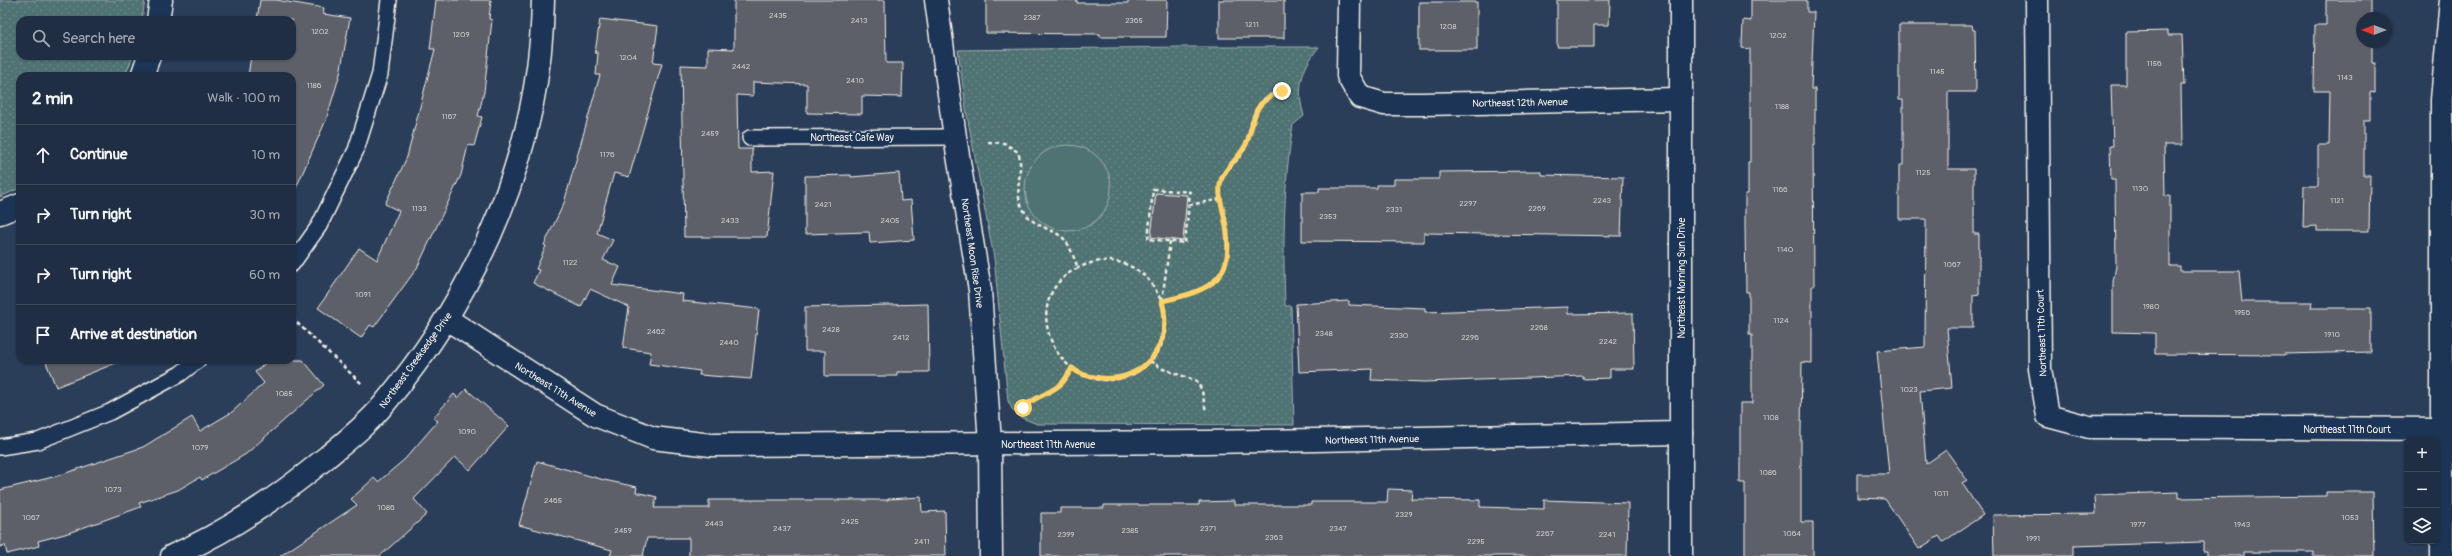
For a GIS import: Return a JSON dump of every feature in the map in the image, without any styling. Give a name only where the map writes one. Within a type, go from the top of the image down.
[{"type":"street","points":[[159,16],[161,0]]},
{"type":"street","name":"Northeast Creeksedge Drive","points":[[172,556],[207,541],[254,514],[342,445],[384,405],[447,319],[495,226],[518,164],[533,107],[543,0]]},
{"type":"street","name":"Northeast Moon Rise Drive","points":[[936,0],[955,137],[980,290],[990,444],[990,556]]},
{"type":"street","name":"Northeast 12th Avenue","points":[[1349,0],[1348,76],[1360,97],[1384,104],[1681,99]]},
{"type":"street","name":"Northeast Morning Sun Drive","points":[[1681,0],[1682,556]]},
{"type":"street","name":"Northeast 11th Court","points":[[2037,0],[2040,369],[2048,416],[2089,427],[2440,429]]},
{"type":"street","points":[[2442,556],[2440,429],[2447,239],[2442,100],[2452,0]]},
{"type":"street","points":[[143,72],[148,60]]},
{"type":"street","points":[[0,214],[16,207]]},
{"type":"street","name":"Northeast 11th Avenue","points":[[447,319],[595,415],[653,438],[711,445],[990,444],[1681,433]]},
{"type":"lane","points":[[296,258],[319,226],[356,150],[380,74],[389,0]]},
{"type":"lane","name":"Northeast Cafe Way","points":[[750,138],[955,137]]},
{"type":"lane","points":[[0,447],[38,440],[110,412],[180,374],[193,364]]},
{"type":"path","points":[[1162,301],[1206,288],[1217,280],[1224,269],[1228,257],[1228,243],[1221,199],[1220,185],[1222,175],[1241,155],[1247,143],[1257,108],[1269,96],[1289,89]]},
{"type":"path","points":[[988,142],[1004,143],[1018,152],[1021,166],[1018,190],[1022,207],[1027,216],[1035,223],[1064,239],[1078,268]]},
{"type":"path","points":[[1153,189],[1190,192],[1185,243],[1170,241],[1148,239],[1153,189]]},
{"type":"path","points":[[1189,206],[1221,199]]},
{"type":"path","points":[[1162,301],[1170,241]]},
{"type":"path","points":[[1114,261],[1143,273],[1162,301],[1165,310],[1165,333],[1160,347],[1150,361],[1128,376],[1116,378],[1087,376],[1072,368],[1054,350],[1047,332],[1046,318],[1049,302],[1056,286],[1070,272],[1085,265],[1114,261]]},
{"type":"path","points":[[296,322],[362,384]]},
{"type":"path","points":[[1150,361],[1163,369],[1197,381],[1202,391],[1206,412]]},
{"type":"path","points":[[1023,408],[1037,396],[1052,390],[1063,382],[1072,368]]},
{"type":"green space","points":[[0,0],[145,0],[143,16],[16,16],[16,60],[131,60],[127,72],[16,72],[16,190],[0,197]]},
{"type":"green space","points":[[1319,47],[1304,71],[1300,88],[1300,97],[1304,116],[1293,125],[1287,170],[1284,238],[1285,306],[1291,306],[1294,425],[1037,424],[1020,417],[1012,409],[1008,401],[994,258],[967,115],[958,50]]},
{"type":"green space","points":[[1068,145],[1085,148],[1099,157],[1108,171],[1111,188],[1108,205],[1099,219],[1085,228],[1068,231],[1051,228],[1037,219],[1028,205],[1025,188],[1028,171],[1037,157],[1051,148]]},
{"type":"building","points":[[260,0],[276,0],[324,8],[323,14],[350,18],[340,74],[326,120],[296,188],[296,72],[249,72],[250,60],[296,60],[296,16],[258,16]]},
{"type":"building","points":[[436,0],[491,0],[489,19],[492,20],[484,92],[478,116],[482,117],[474,146],[468,145],[461,175],[417,268],[374,327],[370,325],[361,338],[318,308],[359,248],[377,260],[399,211],[385,204],[407,157],[435,49],[430,49]]},
{"type":"building","points":[[734,0],[885,0],[886,63],[903,63],[902,97],[862,96],[862,114],[807,113],[807,84],[753,82],[753,96],[737,95],[738,149],[752,149],[752,172],[774,171],[767,237],[684,237],[681,65],[708,66],[708,48],[734,49]]},
{"type":"building","points":[[986,0],[1077,0],[1077,3],[1128,3],[1128,0],[1167,0],[1166,37],[1100,37],[1100,34],[986,33]]},
{"type":"building","points":[[1219,0],[1284,0],[1284,38],[1219,38]]},
{"type":"building","points":[[1557,0],[1610,0],[1609,25],[1594,25],[1594,47],[1557,47]]},
{"type":"building","points":[[1751,0],[1807,0],[1807,12],[1814,12],[1811,89],[1815,89],[1815,145],[1813,145],[1814,286],[1812,286],[1812,363],[1802,362],[1801,432],[1801,522],[1813,522],[1813,556],[1745,556],[1745,483],[1740,483],[1740,403],[1752,403],[1752,335],[1749,335],[1749,292],[1746,292],[1745,223],[1745,194],[1748,194],[1748,162],[1750,162],[1750,49],[1742,48],[1743,20],[1751,21]]},
{"type":"building","points":[[2326,0],[2371,0],[2371,12],[2356,12],[2356,48],[2372,48],[2372,63],[2375,63],[2375,93],[2370,92],[2370,120],[2364,120],[2364,176],[2370,176],[2369,231],[2317,231],[2317,226],[2303,227],[2304,186],[2318,186],[2318,145],[2329,145],[2330,91],[2314,91],[2315,25],[2326,25]]},
{"type":"building","points":[[1419,2],[1477,2],[1477,50],[1419,50]]},
{"type":"building","points":[[600,19],[658,26],[653,63],[662,64],[629,177],[614,173],[597,233],[613,240],[603,260],[620,267],[612,285],[683,294],[682,301],[759,309],[751,379],[699,375],[700,371],[649,364],[651,352],[623,348],[629,307],[590,289],[581,307],[533,283],[539,270],[536,269],[546,246],[544,245],[564,203],[600,75],[596,75],[598,53],[595,53]]},
{"type":"building","points":[[1899,25],[1972,25],[1973,30],[1975,30],[1976,92],[1948,92],[1948,169],[1974,169],[1974,234],[1979,234],[1979,294],[1973,295],[1973,328],[1947,328],[1952,388],[1920,391],[1926,464],[1946,450],[1967,480],[1962,483],[1983,515],[1943,542],[1939,536],[1919,549],[1885,499],[1857,498],[1857,474],[1889,474],[1877,351],[1925,347],[1926,219],[1899,219],[1899,165],[1903,165],[1903,100],[1899,100]]},
{"type":"building","points":[[2168,31],[2168,35],[2182,35],[2184,85],[2181,85],[2182,145],[2164,145],[2165,196],[2170,196],[2170,266],[2180,266],[2180,271],[2239,271],[2242,302],[2312,302],[2311,308],[2371,308],[2371,352],[2284,355],[2155,354],[2155,333],[2113,332],[2113,282],[2116,266],[2115,180],[2111,180],[2110,146],[2113,146],[2111,85],[2126,85],[2126,32]]},
{"type":"building","points":[[1541,171],[1541,175],[1623,177],[1621,236],[1424,233],[1424,242],[1302,241],[1302,192],[1319,192],[1319,188],[1377,188],[1377,185],[1394,185],[1394,179],[1439,179],[1439,172]]},
{"type":"building","points":[[899,173],[901,201],[911,200],[914,240],[870,243],[869,232],[805,234],[805,176],[851,175],[851,177]]},
{"type":"building","points":[[1156,193],[1187,195],[1183,241],[1151,237]]},
{"type":"building","points":[[1349,301],[1349,305],[1425,308],[1425,312],[1568,307],[1568,314],[1633,313],[1634,369],[1610,369],[1610,378],[1583,379],[1583,376],[1425,382],[1371,380],[1372,369],[1299,372],[1296,304]]},
{"type":"building","points":[[928,304],[929,372],[897,372],[897,376],[825,376],[825,351],[805,351],[805,307]]},
{"type":"building","points":[[296,360],[303,360],[324,385],[246,454],[202,480],[200,477],[178,490],[139,503],[141,507],[65,534],[38,541],[39,546],[7,554],[5,545],[0,547],[0,490],[57,476],[143,447],[192,417],[200,431],[232,412],[264,383],[255,372],[264,364],[296,364]]},
{"type":"building","points":[[47,364],[114,364],[56,387]]},
{"type":"building","points":[[466,389],[509,426],[470,470],[455,457],[414,499],[427,514],[380,556],[280,556],[357,505],[351,499],[374,478],[378,482],[405,459],[438,421],[433,418],[454,394],[458,398]]},
{"type":"building","points":[[537,461],[604,480],[637,487],[636,492],[657,497],[654,508],[709,508],[709,500],[888,500],[921,497],[922,512],[945,511],[946,556],[689,556],[689,538],[647,538],[643,556],[610,556],[612,550],[519,525]]},
{"type":"building","points":[[1388,489],[1412,490],[1411,499],[1480,500],[1480,507],[1544,509],[1544,500],[1628,503],[1627,556],[1041,556],[1041,513],[1060,513],[1060,508],[1104,508],[1104,505],[1199,505],[1199,502],[1234,501],[1234,505],[1311,505],[1311,502],[1387,502]]},
{"type":"building","points":[[2178,492],[2178,498],[2326,496],[2326,492],[2373,492],[2374,556],[2313,556],[2313,552],[2244,552],[2244,556],[2207,556],[2207,551],[2203,551],[2203,542],[2073,546],[2073,556],[1994,556],[1993,515],[2096,514],[2095,495]]},
{"type":"route","points":[[1023,408],[1037,396],[1052,390],[1063,382],[1072,368],[1075,371],[1087,376],[1101,379],[1128,376],[1138,370],[1150,361],[1160,347],[1165,333],[1165,310],[1162,301],[1184,297],[1206,288],[1217,280],[1224,269],[1228,257],[1226,225],[1220,194],[1222,175],[1241,155],[1247,143],[1254,113],[1260,102],[1269,96],[1282,91]]}]
